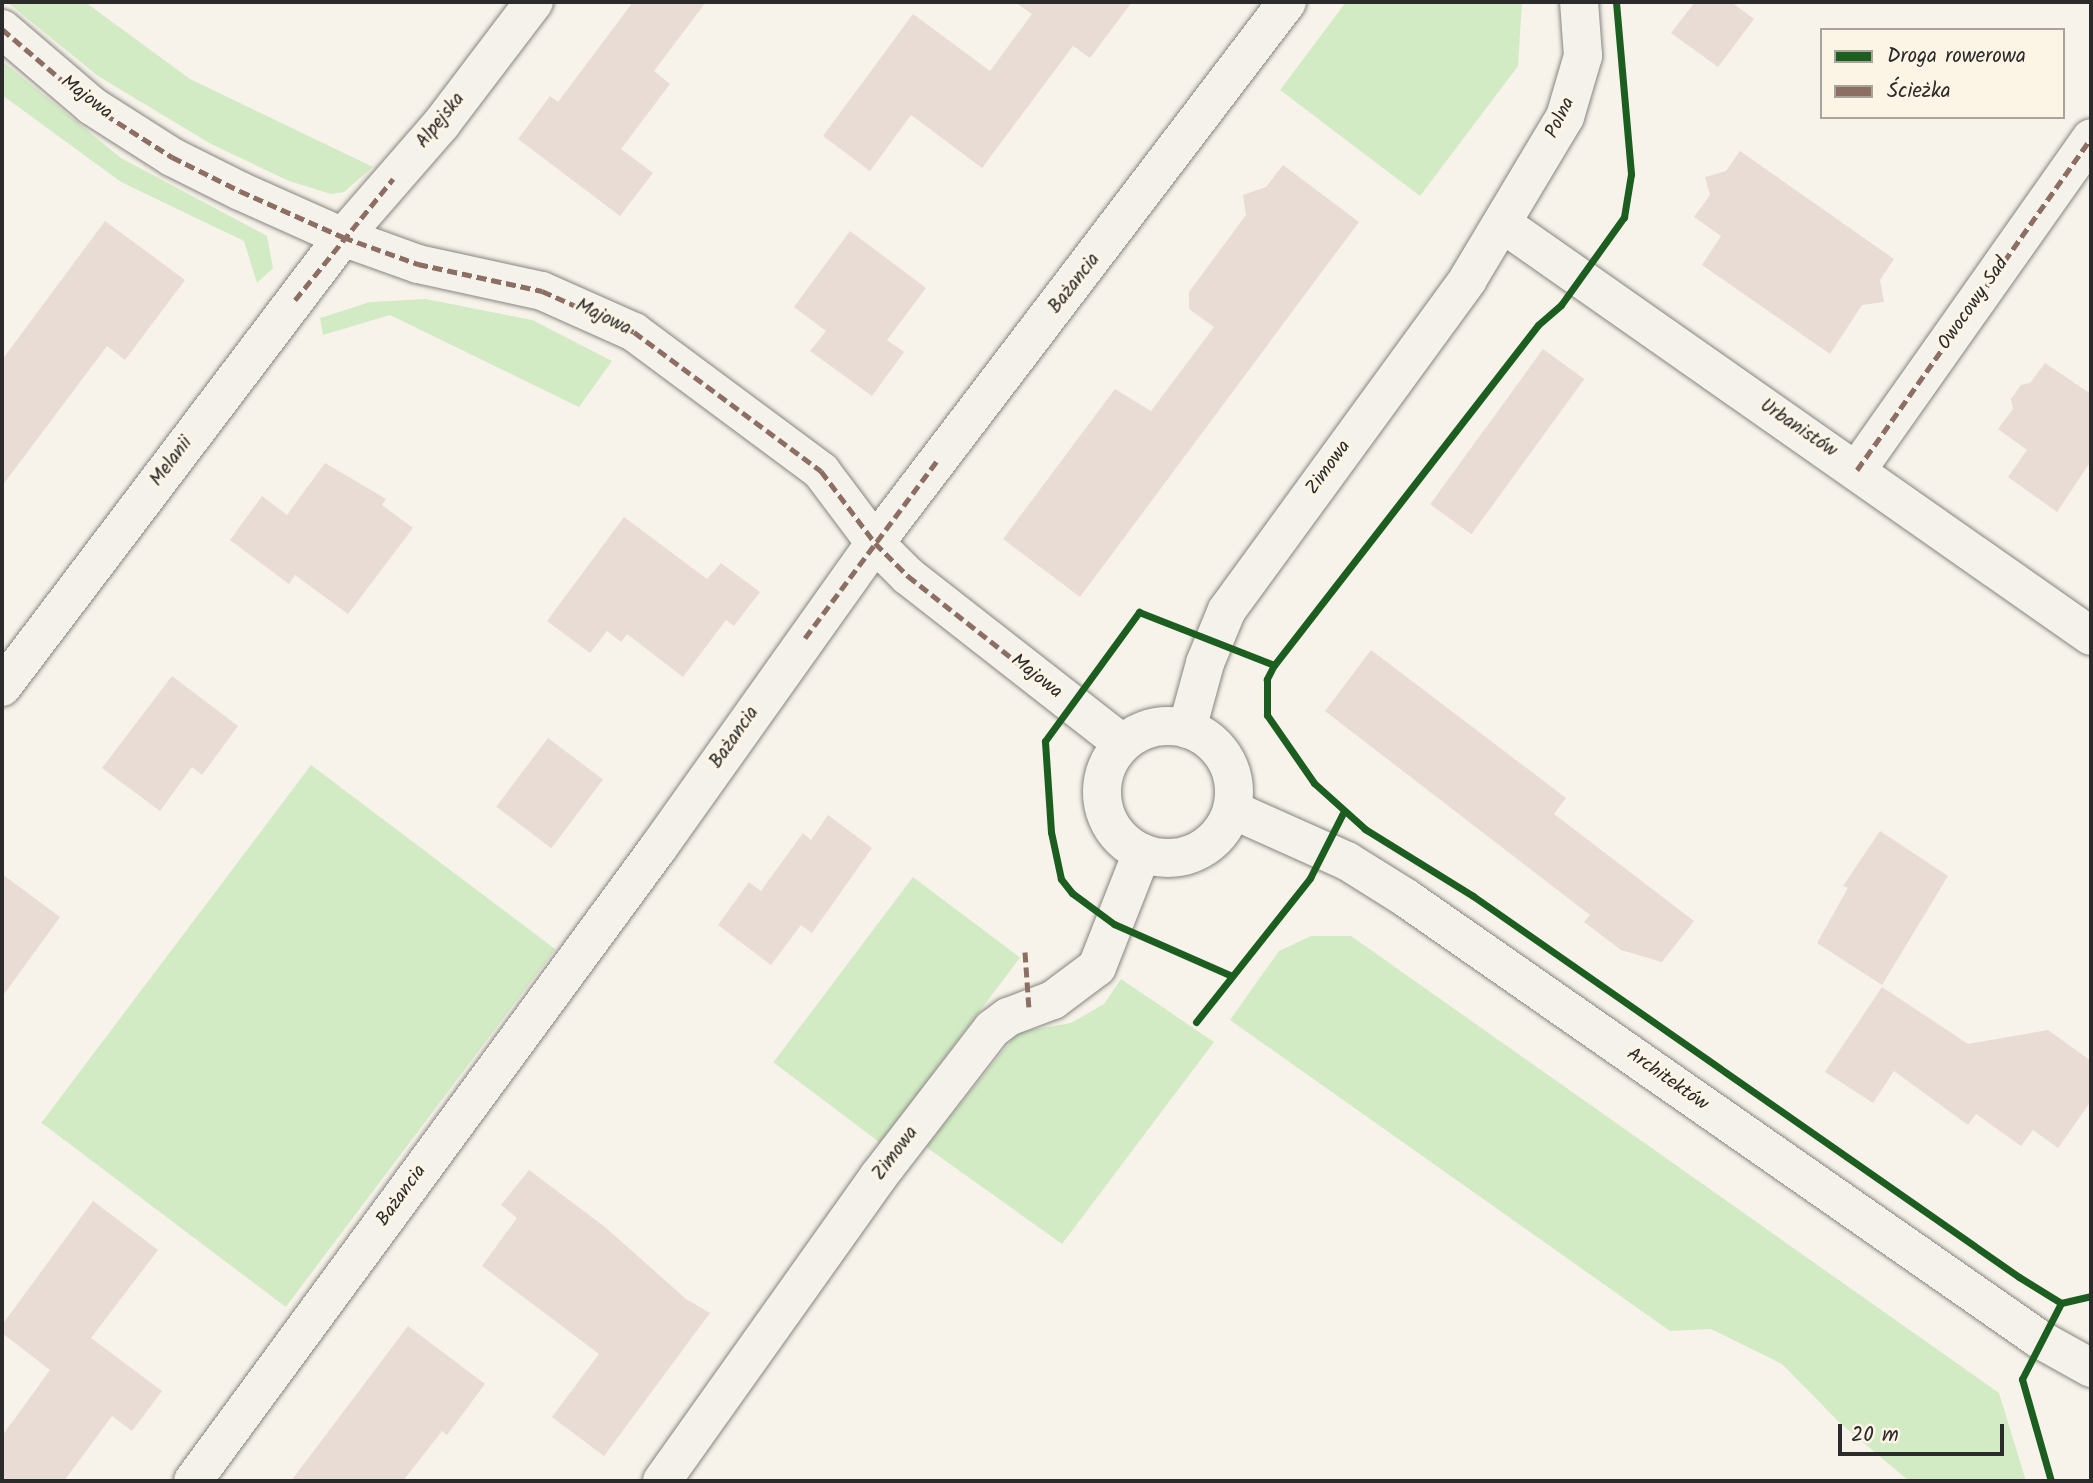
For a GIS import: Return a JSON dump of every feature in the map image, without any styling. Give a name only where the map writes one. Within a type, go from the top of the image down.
[{"type":"street","name":"Alpejska","points":[[343,237],[442,123],[534,2]]},
{"type":"street","name":"Bażancia","points":[[193,1481],[658,848],[875,543],[1287,2]]},
{"type":"street","name":"Polna","points":[[1503,224],[1565,117],[1579,80],[1583,56],[1579,2]]},
{"type":"street","name":"Majowa","points":[[2,29],[92,106],[172,157],[343,237],[418,264],[542,291],[634,332],[821,471],[875,543],[908,576],[1122,743]]},
{"type":"street","name":"Owocowy Sad","points":[[1857,470],[2091,138]]},
{"type":"street","name":"Urbanistów","points":[[1503,224],[2091,636]]},
{"type":"street","name":"Zimowa","points":[[1187,729],[1205,663],[1227,610],[1468,279],[1503,224]]},
{"type":"street","name":"Melanii","points":[[2,687],[343,237]]},
{"type":"street","points":[[1158,726],[1187,729],[1217,747],[1230,766],[1235,788],[1233,810],[1223,830],[1207,846],[1187,856],[1142,853],[1114,830],[1102,797],[1110,760],[1122,743],[1158,726]]},
{"type":"street","name":"Architektów","points":[[1233,810],[1347,861],[1406,898],[2039,1339],[2091,1368]]},
{"type":"street","name":"Zimowa","points":[[662,1481],[878,1177],[992,1029],[1008,1017],[1053,1000],[1097,967],[1142,853]]},
{"type":"green space","points":[[7,2],[85,2],[190,79],[373,167],[344,192],[331,194],[289,181],[211,144],[98,76]]},
{"type":"green space","points":[[1346,2],[1522,2],[1518,66],[1420,196],[1280,90]]},
{"type":"green space","points":[[2,61],[121,158],[267,236],[273,268],[257,283],[244,241],[121,182],[2,95]]},
{"type":"green space","points":[[426,299],[532,320],[612,361],[579,407],[390,315],[323,335],[320,318],[370,302]]},
{"type":"green space","points":[[311,765],[555,949],[286,1307],[41,1123]]},
{"type":"green space","points":[[913,877],[1020,958],[880,1143],[773,1062]]},
{"type":"green space","points":[[1311,936],[1351,936],[1999,1393],[2026,1481],[1909,1481],[1839,1422],[1782,1364],[1711,1329],[1670,1331],[1230,1020],[1279,951]]},
{"type":"green space","points":[[1121,979],[1214,1042],[1062,1244],[926,1147],[1018,1032],[1071,1023],[1104,1004]]},
{"type":"building","points":[[633,2],[706,2],[654,71],[670,84],[621,149],[653,173],[620,216],[518,139],[550,96],[558,102]]},
{"type":"building","points":[[1015,2],[1132,2],[1090,58],[1073,46],[982,168],[911,115],[870,171],[823,136],[913,14],[990,71],[1032,14]]},
{"type":"building","points":[[1695,2],[1731,2],[1754,19],[1718,67],[1671,33]]},
{"type":"building","points":[[1740,151],[1894,259],[1880,280],[1884,302],[1862,305],[1830,354],[1702,265],[1721,236],[1694,217],[1710,195],[1705,177],[1726,171]]},
{"type":"building","points":[[1283,165],[1359,222],[1080,597],[1003,539],[1115,389],[1151,411],[1214,327],[1189,309],[1189,292],[1246,215],[1243,195],[1266,187]]},
{"type":"building","points":[[105,221],[185,280],[125,360],[107,346],[2,486],[2,360]]},
{"type":"building","points":[[850,231],[926,288],[887,340],[904,352],[872,396],[810,351],[826,331],[794,307]]},
{"type":"building","points":[[1543,349],[1584,379],[1471,534],[1430,504]]},
{"type":"building","points":[[2045,363],[2091,394],[2091,461],[2057,512],[2008,477],[2027,450],[1998,429],[2013,409],[2011,399],[2021,385],[2030,383]]},
{"type":"building","points":[[325,463],[386,499],[382,505],[413,528],[348,614],[295,575],[289,584],[230,540],[262,496],[287,515]]},
{"type":"building","points":[[624,517],[707,579],[721,563],[760,592],[734,626],[726,620],[683,677],[627,634],[621,642],[607,631],[590,653],[547,621]]},
{"type":"building","points":[[1371,650],[1566,798],[1554,814],[1694,921],[1662,962],[1621,950],[1584,922],[1590,915],[1325,711]]},
{"type":"building","points":[[172,676],[238,726],[202,775],[192,767],[160,811],[102,768]]},
{"type":"building","points":[[548,738],[603,780],[551,848],[496,807]]},
{"type":"building","points":[[828,815],[872,848],[812,933],[801,925],[771,965],[718,925],[749,882],[761,891],[803,833],[811,840]]},
{"type":"building","points":[[1880,831],[1948,876],[1882,985],[1817,943],[1848,888],[1843,886]]},
{"type":"building","points":[[2,874],[60,917],[2,997]]},
{"type":"building","points":[[1882,987],[1968,1044],[2048,1030],[2091,1061],[2091,1101],[2058,1148],[2033,1130],[2021,1146],[1976,1114],[1968,1125],[1894,1071],[1873,1103],[1825,1072]]},
{"type":"building","points":[[529,1170],[605,1227],[686,1299],[710,1313],[604,1456],[552,1417],[599,1354],[482,1266],[517,1218],[501,1205]]},
{"type":"building","points":[[93,1201],[158,1250],[91,1338],[162,1391],[132,1431],[112,1416],[64,1481],[2,1481],[2,1436],[50,1370],[2,1333],[2,1325]]},
{"type":"building","points":[[408,1326],[485,1384],[447,1435],[442,1431],[403,1481],[291,1481]]},
{"type":"marked path","points":[[2,29],[92,106],[172,157],[240,191],[343,237],[418,264],[542,291],[634,332],[821,471],[875,543],[908,576],[1050,688]]},
{"type":"marked path","points":[[1857,470],[2091,138]]},
{"type":"marked path","points":[[295,300],[393,179]]},
{"type":"marked path","points":[[805,638],[937,461]]},
{"type":"marked path","points":[[1025,952],[1029,1009]]},
{"type":"cycle path","points":[[1616,2],[1631,174],[1624,217],[1561,305],[1538,325],[1274,665],[1267,679],[1267,715],[1314,783],[1365,829],[1473,896],[2019,1277],[2061,1303],[2091,1296]]},
{"type":"cycle path","points":[[1232,976],[1114,924],[1072,893],[1061,879],[1051,832],[1045,741],[1139,612],[1274,665]]},
{"type":"cycle path","points":[[1196,1022],[1310,878],[1344,811]]},
{"type":"cycle path","points":[[2051,1481],[2022,1379],[2061,1303]]}]
